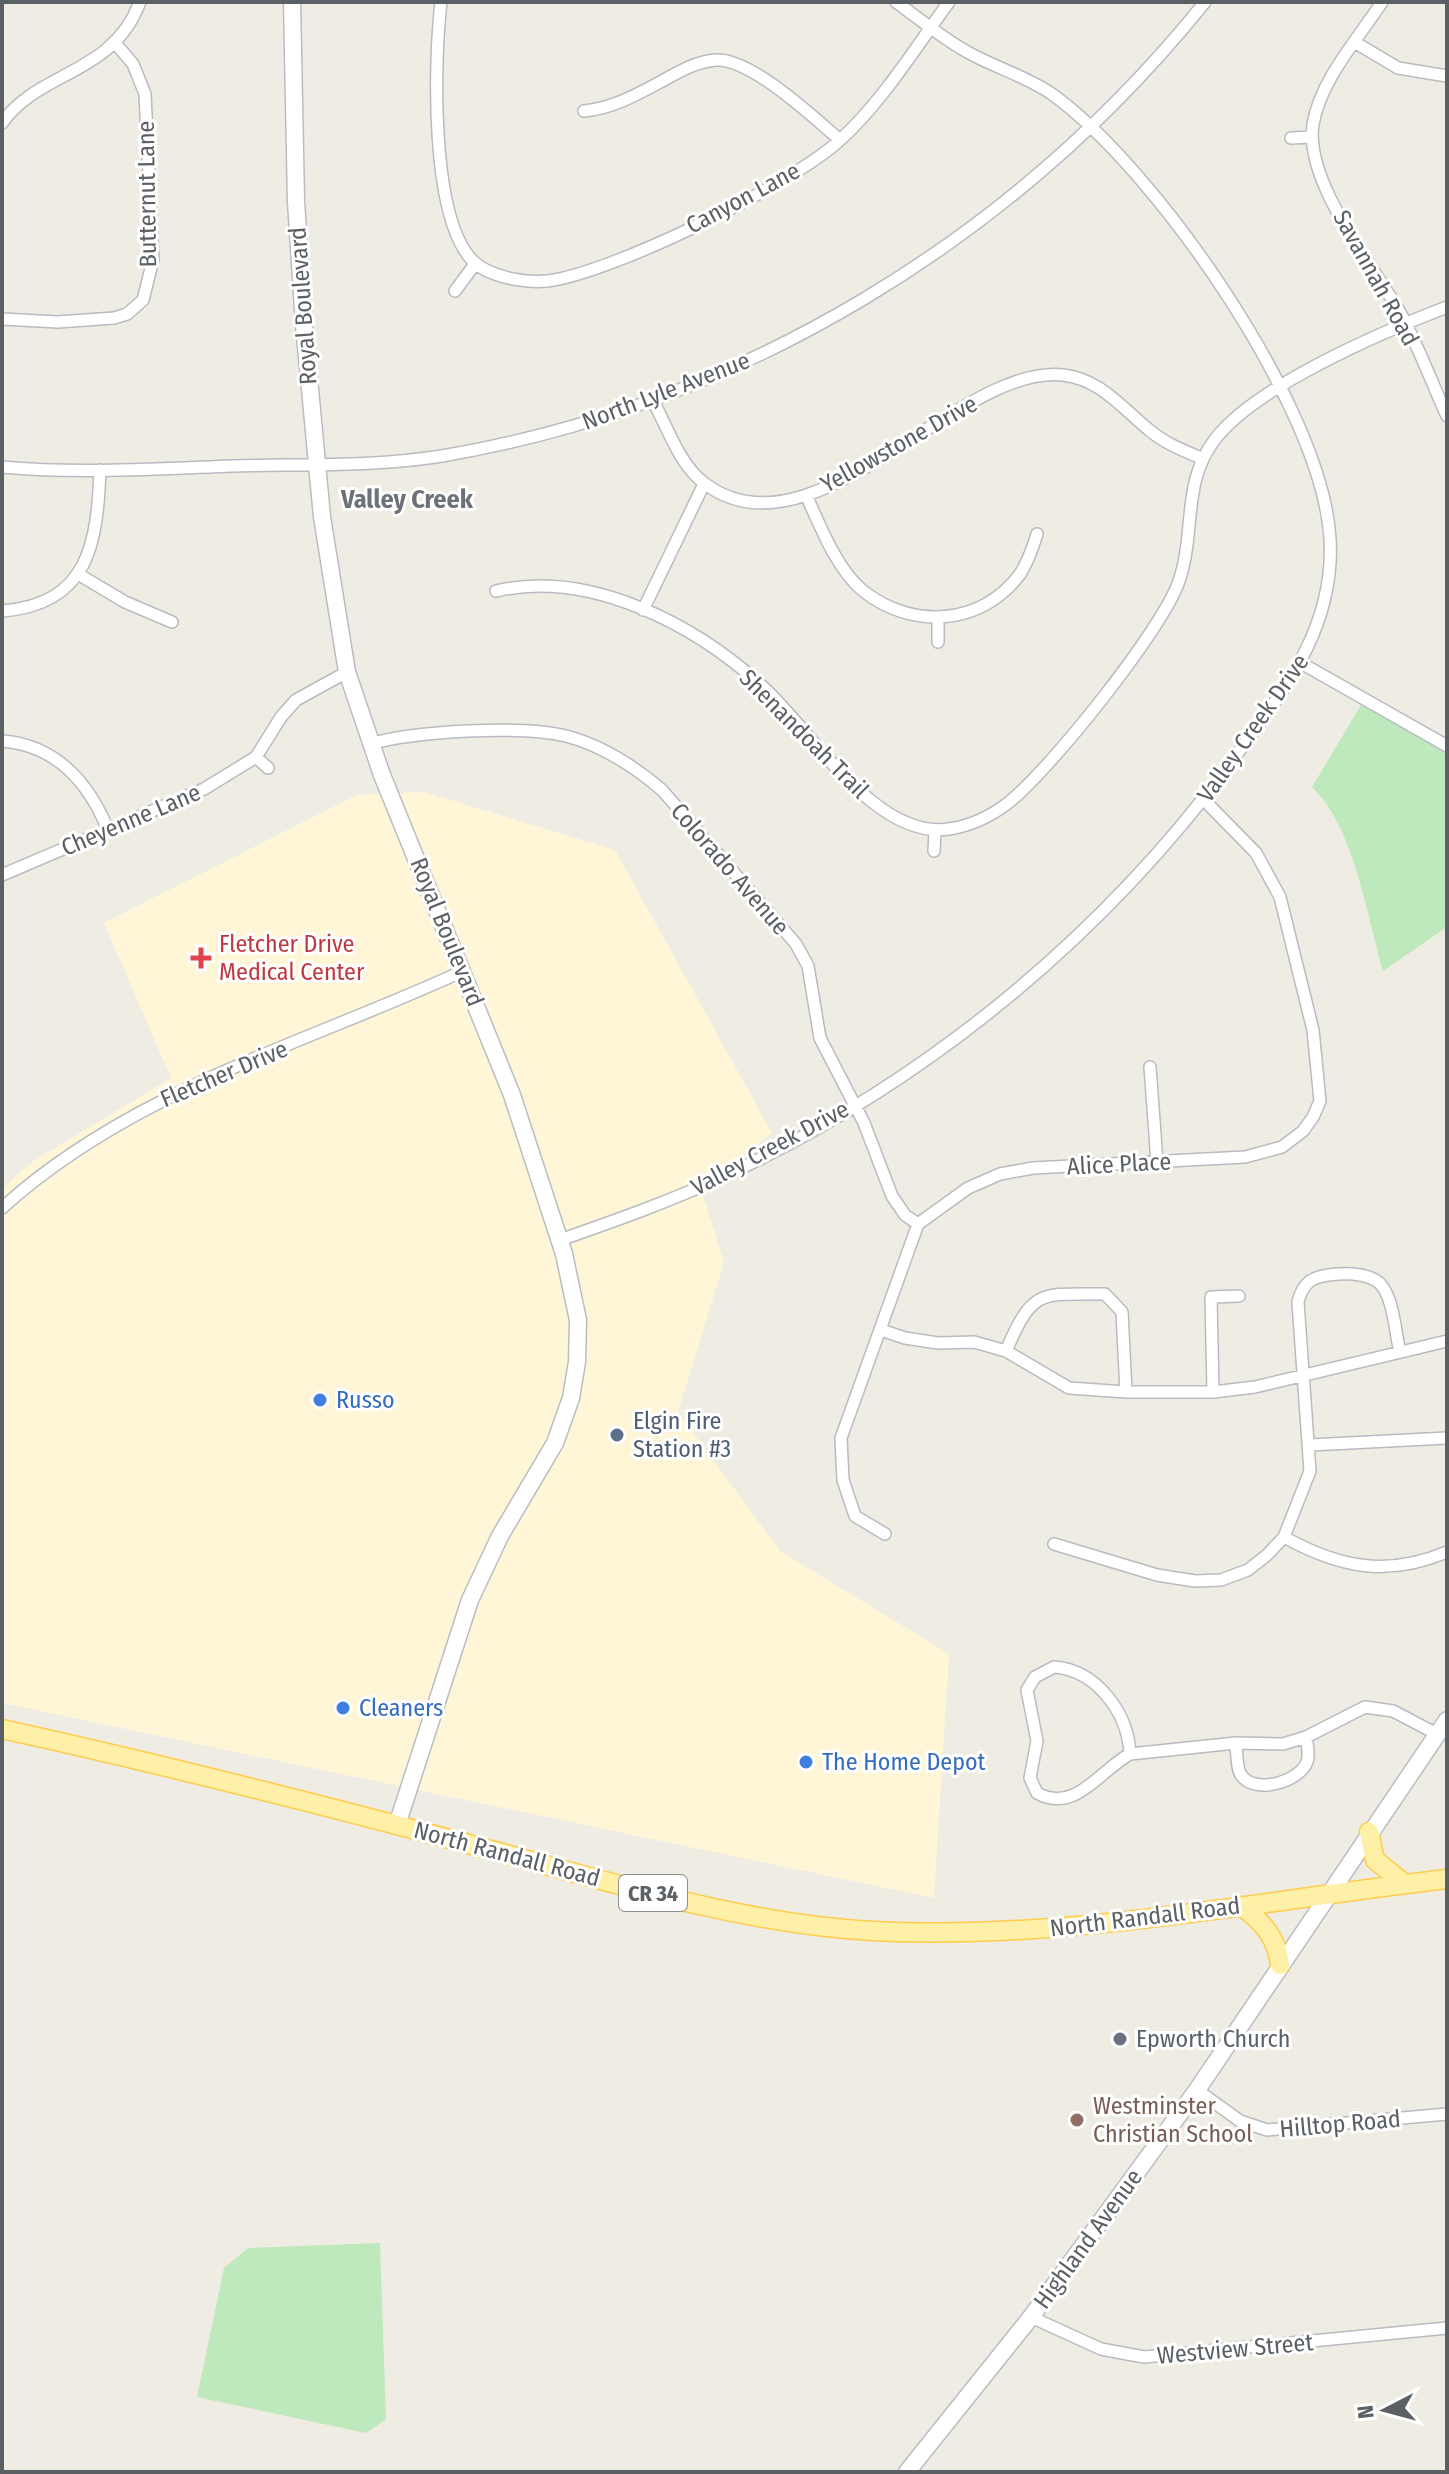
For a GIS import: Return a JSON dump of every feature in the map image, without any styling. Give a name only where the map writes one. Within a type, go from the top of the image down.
[{"type":"main road","name":"North Randall Road","points":[[2,1729],[215,1776],[660,1895],[777,1918],[871,1931],[987,1935],[1447,1879]]},
{"type":"main road","points":[[1369,1832],[1375,1860],[1405,1884]]},
{"type":"main road","points":[[1241,1906],[1260,1920],[1277,1946],[1280,1965]]},
{"type":"street","points":[[2,123],[36,94],[116,44],[140,2]]},
{"type":"street","name":"Royal Boulevard","points":[[292,2],[297,222],[317,466],[332,593],[347,672],[370,744],[512,1095],[560,1240],[578,1320],[577,1362],[571,1398],[555,1443],[500,1536],[470,1600],[397,1825]]},
{"type":"street","points":[[441,2],[439,132],[444,199],[454,233],[475,264],[455,291]]},
{"type":"street","name":"Valley Creek Drive","points":[[560,1240],[658,1205],[724,1176],[854,1104],[928,1057],[1021,987],[1144,869],[1204,800],[1301,663],[1324,610],[1330,574],[1330,539],[1321,486],[1280,387],[1227,295],[1167,213],[1088,126],[1050,93],[967,52],[896,2]]},
{"type":"street","name":"Canyon Lane","points":[[475,264],[490,272],[529,281],[569,277],[686,230],[743,201],[840,140],[869,110],[949,2]]},
{"type":"street","name":"North Lyle Avenue","points":[[2,467],[100,470],[317,466],[398,461],[505,444],[653,401],[794,338],[929,258],[1048,166],[1132,87],[1205,2]]},
{"type":"street","name":"Savannah Road","points":[[1382,2],[1323,94],[1312,137],[1316,163],[1327,188],[1406,324],[1447,416]]},
{"type":"street","points":[[1356,43],[1398,68],[1447,76]]},
{"type":"street","name":"Butternut Lane","points":[[2,319],[58,322],[114,318],[127,314],[143,300],[153,260],[145,94],[133,64],[116,44]]},
{"type":"street","points":[[584,111],[621,103],[688,68],[727,61],[766,82],[840,140]]},
{"type":"street","points":[[1291,138],[1312,137]]},
{"type":"street","points":[[934,851],[935,830],[979,820],[1010,802],[1075,729],[1158,621],[1171,601],[1184,565],[1191,490],[1201,458],[1232,420],[1250,404],[1280,387],[1447,307]]},
{"type":"street","name":"Yellowstone Drive","points":[[704,484],[731,496],[760,501],[806,495],[856,473],[1027,375],[1064,375],[1088,382],[1169,445],[1201,458]]},
{"type":"street","points":[[643,610],[704,484],[677,448],[653,401]]},
{"type":"street","points":[[2,611],[42,602],[78,574],[95,541],[100,470]]},
{"type":"street","points":[[806,495],[849,575],[861,589],[890,607],[922,618],[956,616],[993,601],[1022,572],[1037,534]]},
{"type":"street","points":[[78,574],[125,602],[172,622]]},
{"type":"street","name":"Shenandoah Trail","points":[[496,591],[534,585],[569,589],[643,610],[696,636],[763,686],[869,801],[909,822],[935,830]]},
{"type":"street","points":[[938,619],[938,642]]},
{"type":"street","points":[[1301,663],[1447,746]]},
{"type":"street","name":"Cheyenne Lane","points":[[2,875],[204,789],[256,757],[281,717],[296,700],[347,672]]},
{"type":"street","name":"Colorado Avenue","points":[[370,744],[415,733],[566,736],[638,770],[662,790],[796,944],[808,966],[820,1038],[875,1146],[892,1196],[905,1215],[918,1224]]},
{"type":"street","points":[[2,741],[24,744],[71,770],[96,802],[108,830]]},
{"type":"street","points":[[256,757],[268,768]]},
{"type":"street","name":"Alice Place","points":[[918,1224],[968,1188],[1000,1174],[1033,1168],[1230,1159],[1282,1147],[1303,1131],[1320,1101],[1313,1030],[1280,897],[1256,853],[1204,800]]},
{"type":"street","name":"Fletcher Drive","points":[[2,1208],[111,1127],[163,1099],[463,971]]},
{"type":"street","points":[[1150,1067],[1157,1162]]},
{"type":"street","points":[[885,1534],[855,1516],[843,1480],[841,1438],[918,1224]]},
{"type":"street","points":[[1054,1544],[1157,1575],[1195,1581],[1221,1580],[1248,1570],[1284,1537],[1310,1471],[1298,1302],[1302,1289],[1319,1277],[1364,1275],[1380,1283],[1386,1294],[1400,1352]]},
{"type":"street","points":[[1006,1351],[1023,1311],[1036,1301],[1048,1296],[1105,1294],[1122,1312],[1126,1392]]},
{"type":"street","points":[[1213,1392],[1211,1297],[1239,1296]]},
{"type":"street","points":[[881,1330],[905,1338],[938,1343],[974,1342],[1006,1351],[1069,1388],[1126,1392],[1213,1392],[1304,1375],[1447,1341]]},
{"type":"street","points":[[1310,1445],[1447,1438]]},
{"type":"street","points":[[1284,1537],[1308,1550],[1361,1566],[1405,1566],[1447,1552]]},
{"type":"street","points":[[1130,1754],[1120,1718],[1095,1682],[1073,1670],[1054,1667],[1035,1677],[1027,1696],[1036,1729],[1037,1749],[1030,1778],[1037,1793],[1055,1800],[1076,1796],[1113,1763],[1130,1754],[1236,1743],[1275,1745],[1306,1737],[1352,1710],[1371,1707],[1393,1711],[1442,1727]]},
{"type":"street","name":"Highland Avenue","points":[[907,2472],[1031,2317],[1197,2090],[1325,1895],[1442,1727]]},
{"type":"street","points":[[1236,1743],[1241,1775],[1250,1783],[1262,1784],[1288,1780],[1299,1774],[1307,1762],[1306,1737]]},
{"type":"street","name":"Hilltop Road","points":[[1197,2090],[1240,2121],[1267,2130],[1447,2114]]},
{"type":"street","name":"Westview Street","points":[[1031,2317],[1093,2346],[1144,2357],[1447,2328]]},
{"type":"shaded area","points":[[424,792],[615,850],[772,1133],[700,1186],[724,1262],[678,1412],[780,1551],[949,1654],[934,1898],[2,1703],[2,1189],[32,1162],[171,1078],[104,923],[357,795]]},
{"type":"green space","points":[[1361,705],[1447,752],[1447,927],[1383,971],[1349,848],[1339,825],[1312,787]]},
{"type":"green space","points":[[380,2243],[386,2419],[366,2433],[197,2397],[224,2268],[248,2248]]},
{"type":"place","name":"Fletcher Drive Medical Center","points":[[201,958]]},
{"type":"place","name":"Russo","points":[[320,1400]]},
{"type":"place","name":"Elgin Fire Station #3","points":[[617,1435]]},
{"type":"place","name":"Cleaners","points":[[343,1708]]},
{"type":"place","name":"The Home Depot","points":[[806,1762]]},
{"type":"place","name":"Epworth Church","points":[[1120,2039]]},
{"type":"place","name":"Westminster Christian School","points":[[1077,2120]]},
{"type":"district","name":"Valley Creek","points":[[407,499]]}]
